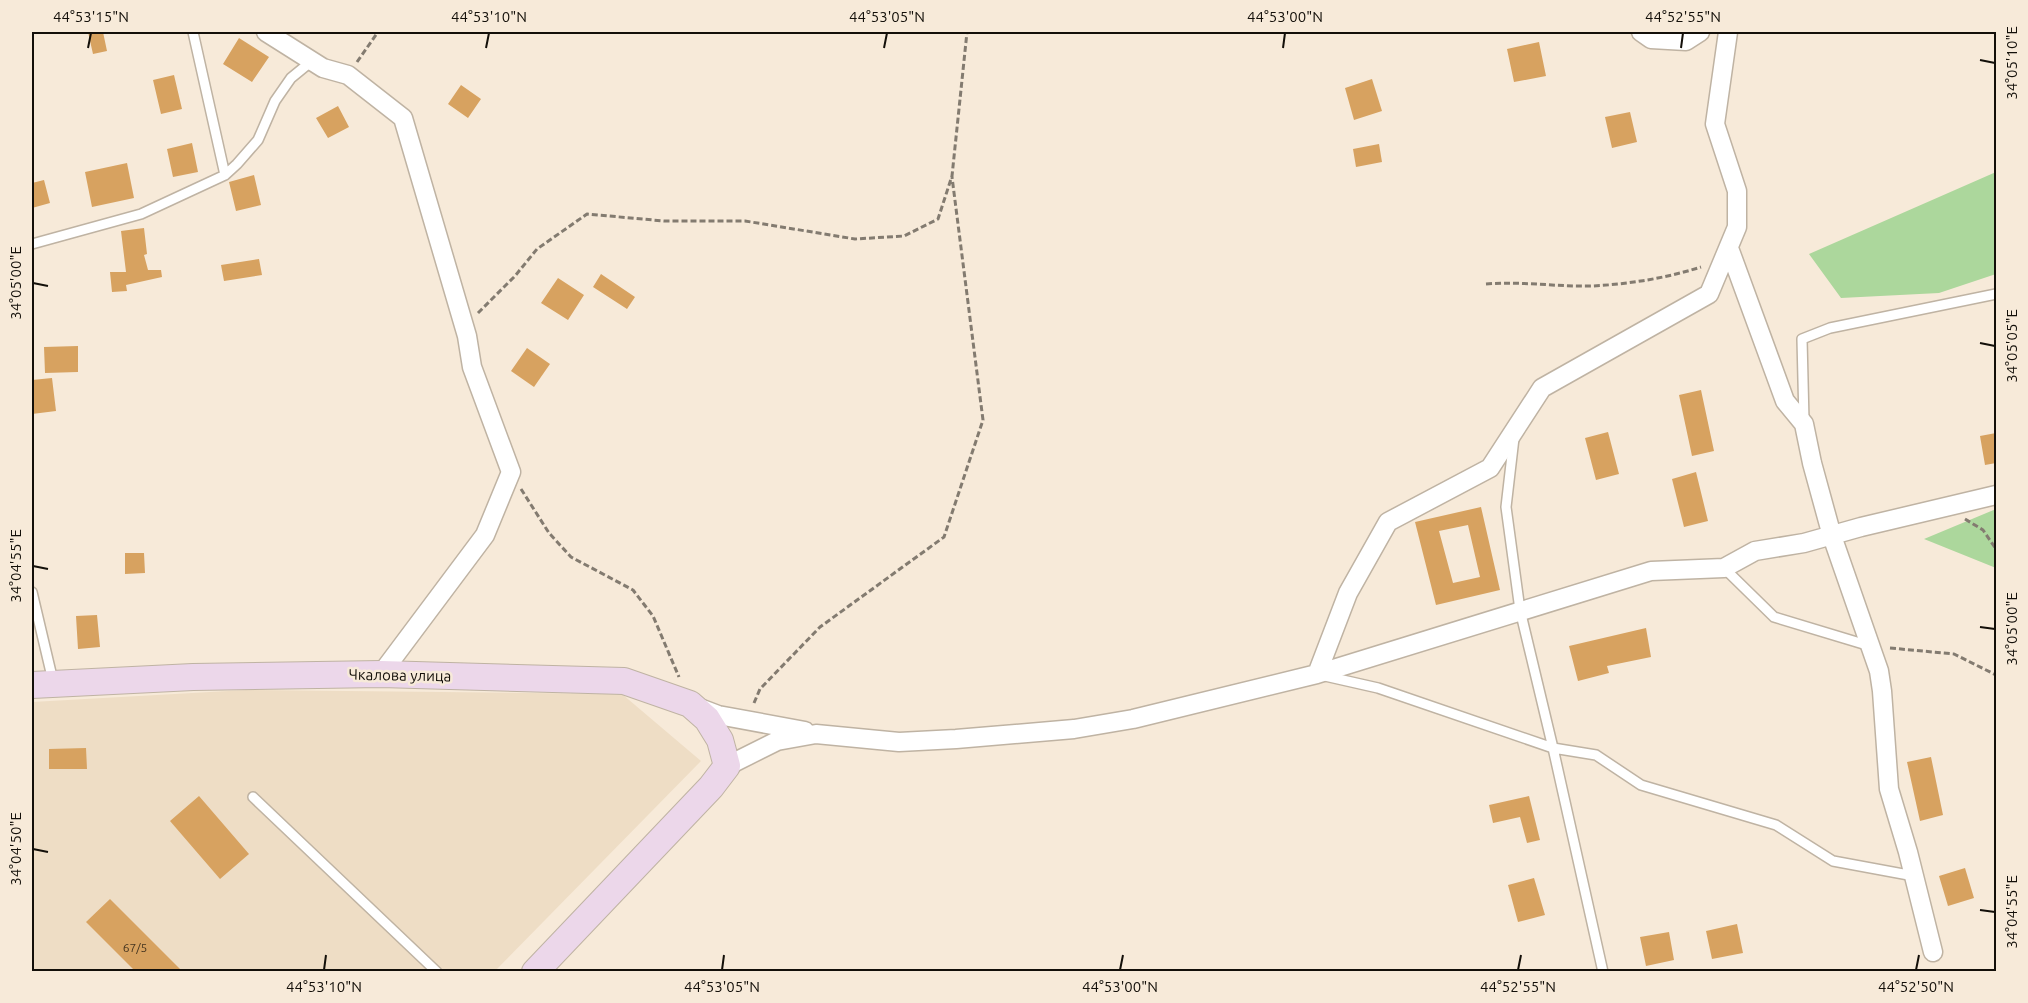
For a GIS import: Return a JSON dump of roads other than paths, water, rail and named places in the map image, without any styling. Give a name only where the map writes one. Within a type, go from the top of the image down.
[{"type":"street","points":[[266,32],[323,68],[348,75],[403,118],[467,336],[472,367],[511,472],[485,535],[381,674]]},
{"type":"street","points":[[1641,32],[1651,39],[1686,41],[1700,32]]},
{"type":"street","points":[[1317,674],[1348,593],[1388,522],[1490,468],[1542,388],[1709,294],[1737,227],[1737,191],[1715,124],[1728,32]]},
{"type":"street","points":[[1729,248],[1785,401],[1804,424],[1812,464],[1832,536],[1879,671],[1889,789],[1933,952]]},
{"type":"street","points":[[690,704],[718,715],[816,734],[899,742],[1074,729],[1133,719],[1317,674],[1651,571],[1724,568],[1755,551],[1832,536],[1996,495]]},
{"type":"street","name":"Чкалова улица","points":[[43,684],[193,677],[381,674],[624,681],[690,704],[707,719],[720,740],[727,766]]},
{"type":"street","points":[[535,972],[711,787],[727,766],[777,741],[816,734]]},
{"type":"lane","points":[[193,32],[225,175]]},
{"type":"lane","points":[[32,244],[141,214],[225,175],[258,140],[275,101],[291,78],[313,60]]},
{"type":"lane","points":[[1804,424],[1802,339],[1830,328],[1996,294]]},
{"type":"lane","points":[[1515,430],[1506,507],[1520,610],[1603,972]]},
{"type":"lane","points":[[1724,568],[1774,617],[1870,646]]},
{"type":"lane","points":[[32,592],[43,684]]},
{"type":"lane","points":[[1317,674],[1378,688],[1553,748],[1596,755],[1641,785],[1776,825],[1833,861],[1914,876]]},
{"type":"lane","points":[[253,796],[437,972]]}]
